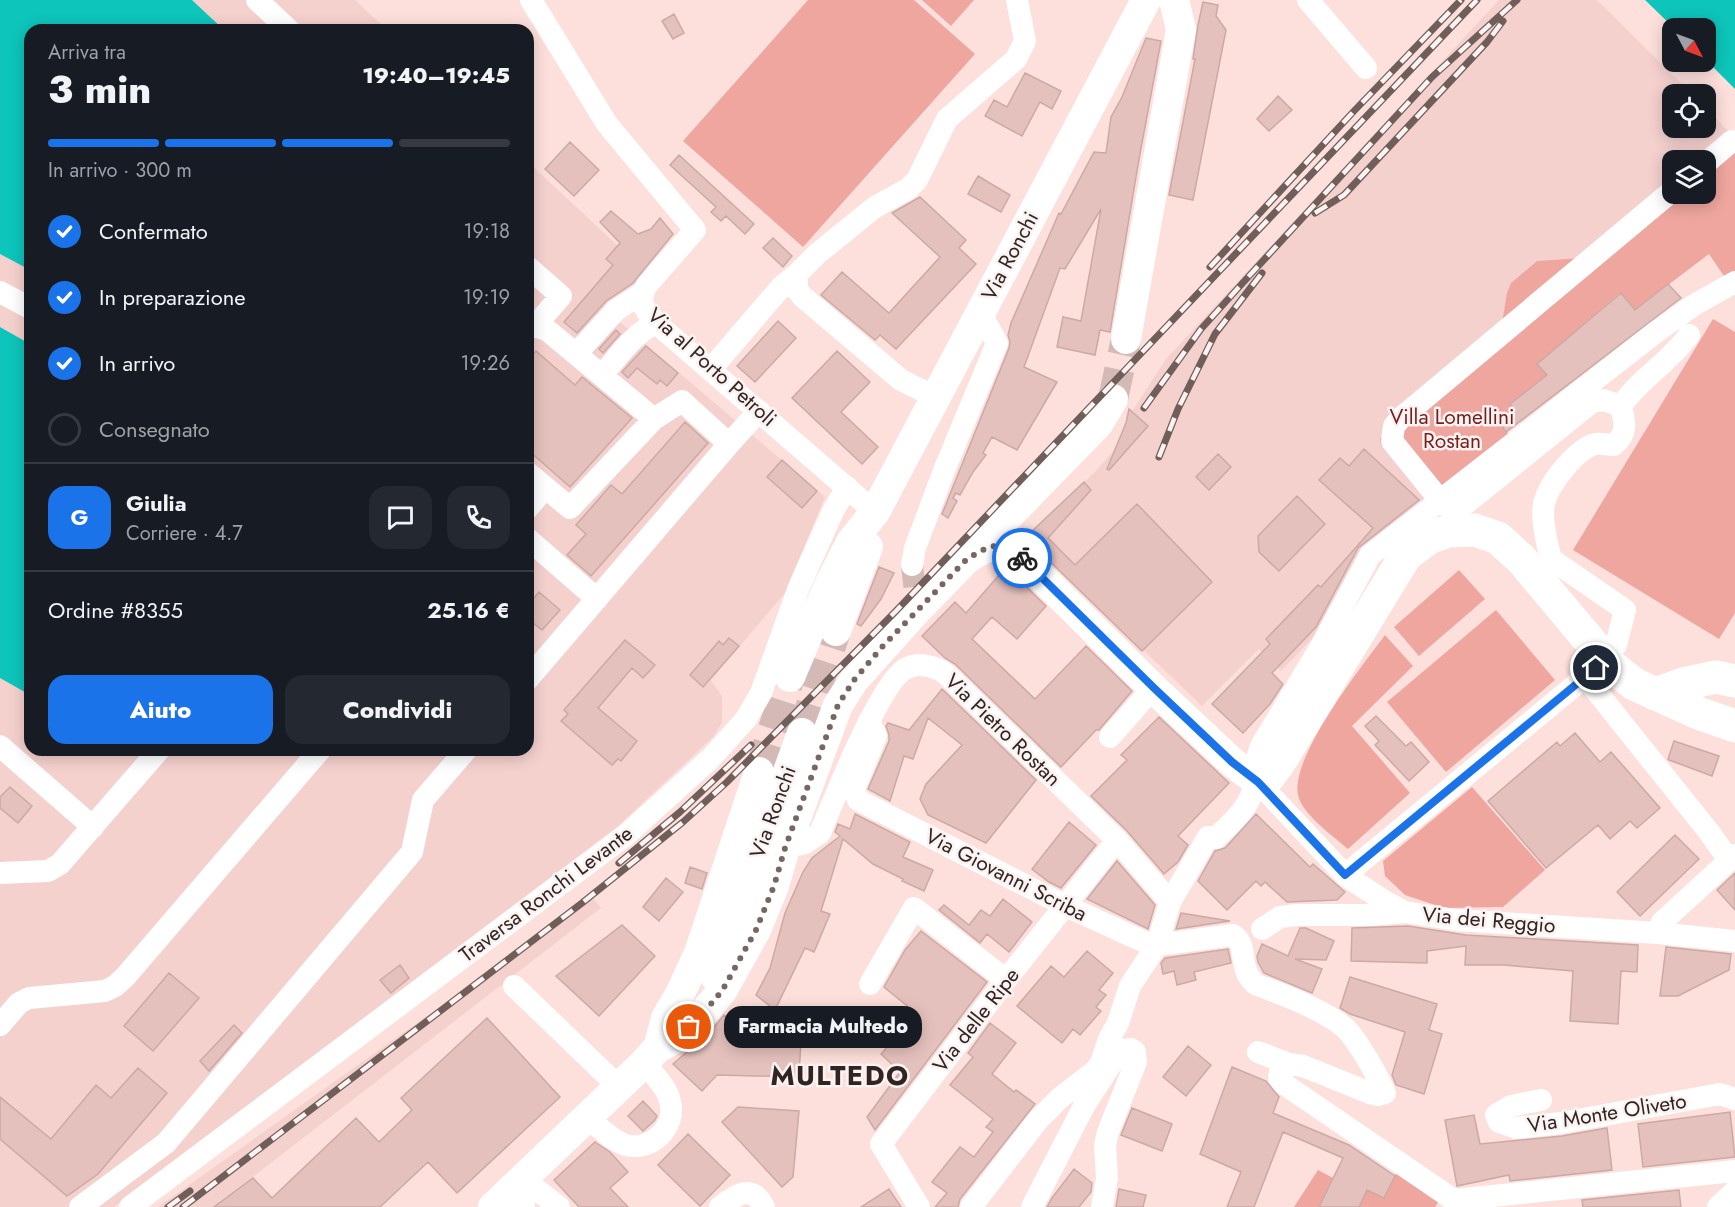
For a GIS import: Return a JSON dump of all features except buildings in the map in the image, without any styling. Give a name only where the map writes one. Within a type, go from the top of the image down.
[{"type":"highway","points":[[1256,781],[1266,780],[1279,763],[1406,555],[1429,538],[1448,531],[1475,530],[1498,538],[1521,559],[1596,668],[1698,713],[1735,726]]},
{"type":"highway","points":[[1655,694],[1683,684],[1716,677],[1735,681]]},
{"type":"main road","points":[[1126,339],[1181,29],[1174,0]]},
{"type":"main road","points":[[1140,11],[1164,12],[1181,29]]},
{"type":"main road","name":"Via Ronchi","points":[[790,677],[851,542],[875,512],[1140,11]]},
{"type":"main road","points":[[494,1207],[523,1193],[588,1118],[651,1055],[679,1036],[699,1018],[722,991],[756,930],[774,886],[785,848],[838,705],[854,680],[1098,424],[1113,399]]},
{"type":"main road","points":[[1017,553],[1008,535],[1011,522],[1028,497]]},
{"type":"main road","name":"Via Ronchi","points":[[836,631],[868,546],[875,512]]},
{"type":"main road","points":[[966,560],[983,548],[1001,545],[1017,553],[1154,688],[1232,762],[1256,781]]},
{"type":"main road","name":"Via Ronchi","points":[[651,1055],[695,1005],[713,977],[802,733]]},
{"type":"main road","points":[[651,1055],[666,1018],[699,952],[759,772]]},
{"type":"main road","points":[[748,807],[750,832],[737,879],[744,891],[751,894],[765,893],[774,886]]},
{"type":"street","points":[[257,0],[283,24]]},
{"type":"street","name":"Via al Porto Petroli","points":[[531,0],[607,124],[695,230],[647,285],[642,293],[641,302],[656,323],[875,512]]},
{"type":"street","points":[[711,369],[782,286],[874,207],[908,189],[917,180],[947,119],[1016,59],[1025,41],[1017,0]]},
{"type":"street","points":[[1308,0],[1366,68]]},
{"type":"street","points":[[1716,155],[1732,141]]},
{"type":"street","points":[[1621,406],[1603,400],[1592,402],[1464,505],[1454,509],[1439,500],[1392,441],[1394,426],[1401,418],[1662,199]]},
{"type":"street","points":[[534,272],[561,296],[534,324]]},
{"type":"street","points":[[797,274],[797,290],[803,297],[900,380],[935,398]]},
{"type":"street","points":[[970,1207],[1038,1120],[1060,1098],[1095,1071],[1101,1062],[1109,1039],[1118,1023],[1130,986],[1157,945],[1170,902],[1208,837],[1216,838],[1242,811],[1252,794],[1256,781],[1256,759],[1261,746],[1320,648],[1370,555],[1656,332],[1694,305],[1735,282]]},
{"type":"street","points":[[0,292],[24,305]]},
{"type":"street","points":[[576,354],[616,310],[642,293]]},
{"type":"street","points":[[912,565],[915,548],[945,468],[998,343],[980,312]]},
{"type":"street","points":[[602,375],[636,336],[646,327],[656,323]]},
{"type":"street","points":[[534,328],[547,330],[654,419]]},
{"type":"street","points":[[1345,875],[1596,668],[1625,610],[1551,559],[1546,540],[1544,504],[1555,480],[1571,460],[1595,444],[1614,445],[1621,439],[1625,431],[1621,406],[1628,395],[1681,347],[1689,335]]},
{"type":"street","points":[[534,478],[570,508],[654,419],[682,401],[729,444]]},
{"type":"street","points":[[534,672],[759,411]]},
{"type":"street","name":"Traversa Ronchi Levante","points":[[130,1207],[626,835],[711,758],[746,719],[761,693],[799,587],[833,511],[847,487]]},
{"type":"street","points":[[534,501],[545,488]]},
{"type":"street","points":[[534,544],[597,599]]},
{"type":"street","name":"Via Pietro Rostan","points":[[785,848],[805,843],[820,833],[869,721],[893,681],[906,668],[920,665],[937,668],[946,674],[1117,840],[1170,902]]},
{"type":"street","points":[[1596,668],[1709,832],[1732,858],[1662,922],[1658,933]]},
{"type":"street","points":[[1110,738],[1154,688]]},
{"type":"street","name":"Via Giovanni Scriba","points":[[869,721],[876,736],[854,789],[858,800],[1066,906],[1141,941],[1157,945]]},
{"type":"street","points":[[0,746],[93,827]]},
{"type":"street","points":[[0,873],[48,871],[60,864],[154,756]]},
{"type":"street","points":[[0,1025],[19,1003],[29,998],[105,991],[115,986],[315,756]]},
{"type":"street","points":[[80,1207],[166,1143],[174,1134],[412,852],[423,800],[461,756]]},
{"type":"street","name":"Via dei Reggio","points":[[1256,781],[1345,875],[1405,912],[1456,920],[1658,933],[1735,941]]},
{"type":"street","name":"Via delle Ripe","points":[[919,1207],[881,1144],[1006,980],[1117,840]]},
{"type":"street","points":[[870,984],[914,908],[1006,980]]},
{"type":"street","points":[[1262,929],[1280,917],[1296,915],[1371,915],[1405,912]]},
{"type":"street","points":[[1157,945],[1233,935],[1240,943],[1249,980],[1317,1011],[1346,1029],[1375,1072],[1384,1093],[1378,1095],[1370,1093],[1303,1066],[1289,1064],[1258,1052]]},
{"type":"street","points":[[514,986],[619,1087]]},
{"type":"street","points":[[1032,1207],[1084,1106],[1123,1050],[1131,1049],[1135,1052],[1136,1062],[1116,1110],[1105,1145],[1107,1178],[1102,1207]]},
{"type":"street","points":[[588,1118],[616,1140],[627,1145],[639,1146],[651,1143],[661,1136],[670,1120],[671,1102],[651,1055]]},
{"type":"street","points":[[1289,1064],[1280,1072],[1279,1078],[1284,1084],[1451,1204],[1735,1171]]},
{"type":"street","name":"Via Monte Oliveto","points":[[1540,1100],[1511,1106],[1496,1114],[1499,1122],[1516,1128],[1581,1119],[1720,1094],[1735,1099]]},
{"type":"street","points":[[1718,1207],[1735,1191]]},
{"type":"street","points":[[523,1193],[559,1207]]},
{"type":"street","points":[[720,1207],[736,1195],[743,1193],[757,1197],[764,1207]]},
{"type":"shaded area","points":[[192,0],[355,0],[381,24],[218,24]]},
{"type":"shaded area","points":[[1499,0],[1597,0],[1662,64],[1662,72],[1670,72],[1682,84],[1662,84],[1662,138],[1716,138],[1716,118],[1733,136],[1715,150],[1662,150],[1662,192],[1581,258],[1537,261],[1511,283],[1503,323],[1433,499],[1367,552],[1330,620],[1281,671],[1259,649],[1202,706],[1030,542],[1031,532],[1094,473],[1116,448],[1129,409],[1133,410],[1166,359]]},
{"type":"shaded area","points":[[534,168],[646,272],[607,311],[825,497],[785,593],[711,680],[722,696],[722,723],[713,737],[618,826],[114,1207],[0,1207],[0,678],[24,692],[24,756],[534,756]]},
{"type":"shaded area","points":[[0,254],[24,267],[24,341],[0,327]]},
{"type":"shaded area","points":[[593,898],[601,908],[214,1207],[158,1207]]},
{"type":"green space","points":[[808,0],[914,0],[975,54],[803,247],[683,141]]},
{"type":"green space","points":[[922,0],[974,0],[951,26]]},
{"type":"green space","name":"Villa Lomellini Rostan","points":[[1735,138],[1735,273],[1726,279],[1709,254],[1635,310],[1620,293],[1538,364],[1547,375],[1510,404],[1514,409],[1498,421],[1510,436],[1444,491],[1381,445],[1380,439],[1390,427],[1502,323],[1511,283],[1537,261],[1581,258],[1662,201],[1662,204],[1716,204],[1716,152]]},
{"type":"green space","points":[[1713,319],[1735,332],[1735,613],[1719,639],[1573,550]]},
{"type":"green space","points":[[1459,570],[1485,599],[1419,656],[1394,627]]},
{"type":"green space","points":[[1496,610],[1555,680],[1446,772],[1387,702]]},
{"type":"green space","points":[[1385,635],[1413,666],[1352,726],[1410,793],[1348,849],[1305,810],[1298,795],[1298,778],[1305,758],[1330,712]]},
{"type":"green space","points":[[1472,787],[1545,870],[1503,907],[1444,908],[1405,895],[1385,876],[1383,861]]},
{"type":"green space","points":[[1318,1170],[1333,1178],[1319,1207],[1294,1207]]},
{"type":"green space","points":[[1397,1171],[1439,1201],[1435,1207],[1359,1207],[1367,1190],[1384,1198]]},
{"type":"water","points":[[0,0],[192,0],[218,24],[24,24],[24,267],[0,254]]},
{"type":"water","points":[[1645,0],[1735,0],[1735,89],[1716,70],[1716,18],[1664,18]]},
{"type":"water","points":[[0,327],[24,341],[24,692],[0,678]]},
{"type":"tunnel","points":[[1113,399],[1126,339]]},
{"type":"tunnel","points":[[912,565],[917,610]]},
{"type":"tunnel","points":[[802,733],[836,631]]},
{"type":"tunnel","points":[[759,772],[790,677]]},
{"type":"railway","points":[[1210,267],[1354,111],[1461,0]]},
{"type":"railway","points":[[183,1207],[582,903],[683,822],[727,782],[896,611],[1477,0]]},
{"type":"railway","points":[[1144,408],[1201,329],[1249,276],[1432,77],[1517,0]]},
{"type":"railway","points":[[1315,213],[1344,195],[1487,42],[1503,21]]},
{"type":"railway","points":[[1159,457],[1178,409],[1215,334],[1262,273]]},
{"type":"railway","points":[[619,863],[680,812],[751,745]]},
{"type":"railway","points":[[168,1207],[190,1191]]},
{"type":"way so far","points":[[689,1027],[722,991],[756,930],[774,886],[785,848],[838,705],[854,680],[883,646],[966,560],[983,548],[1001,545],[1022,558]]},
{"type":"place","name":"Farmacia Multedo","points":[[689,1027]]},
{"type":"district","name":"MULTEDO","points":[[840,1076]]},
{"type":"route","points":[[1022,558],[1154,688],[1232,762],[1258,782],[1345,875],[1596,668]]}]
